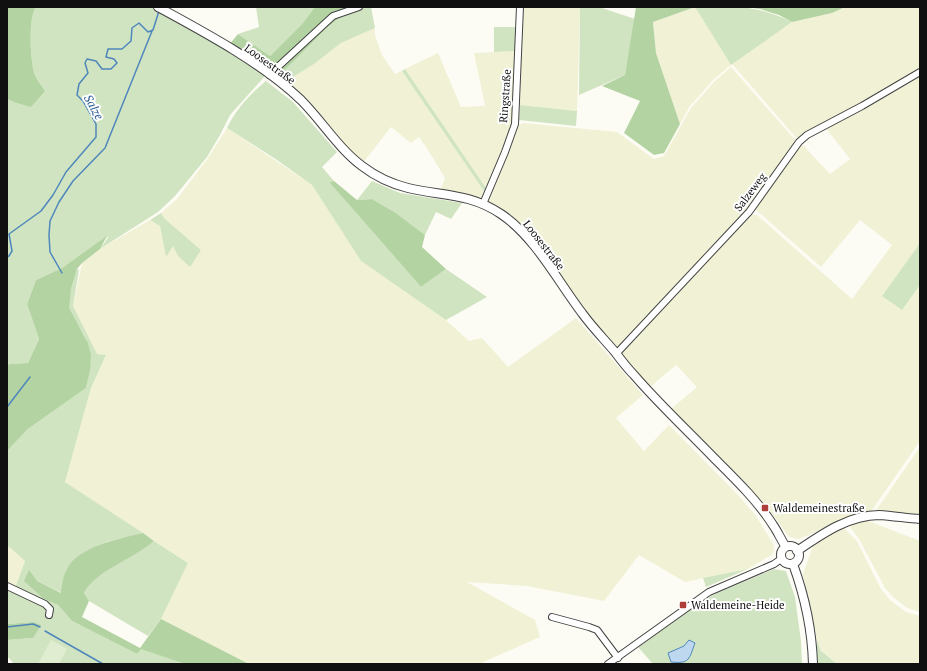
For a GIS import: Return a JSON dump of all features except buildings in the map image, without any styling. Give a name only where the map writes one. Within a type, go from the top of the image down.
[{"type":"street","name":"Loosestraße","points":[[158,7],[222,44],[269,75],[301,100],[346,151],[361,165],[374,174],[407,188],[450,194],[484,204],[503,216],[524,235],[535,248],[583,315],[633,374],[749,495],[773,526],[786,547]]},
{"type":"street","points":[[269,75],[334,16],[359,7]]},
{"type":"street","name":"Ringstraße","points":[[484,204],[515,124],[520,7]]},
{"type":"street","name":"Salzeweg","points":[[616,354],[749,212],[799,142],[807,135],[862,106],[920,72]]},
{"type":"street","points":[[797,551],[842,523],[855,518],[880,516],[920,519]]},
{"type":"street","points":[[786,547],[792,547],[797,551],[798,558],[793,564],[787,564],[782,559],[781,552],[786,547]]},
{"type":"street","points":[[608,664],[709,592],[774,564],[782,559]]},
{"type":"street","points":[[793,564],[805,598],[812,638],[813,664]]},
{"type":"street","points":[[7,586],[45,604],[50,609],[49,615]]},
{"type":"street","points":[[552,617],[597,630],[618,658]]},
{"type":"green space","points":[[7,7],[36,7],[33,13],[31,30],[32,60],[35,75],[45,91],[31,107],[7,99]]},
{"type":"green space","points":[[36,7],[152,7],[231,53],[265,76],[230,115],[207,157],[175,196],[158,212],[100,249],[109,236],[62,268],[36,280],[27,304],[39,339],[28,363],[9,364],[7,366],[7,99],[14,102],[45,91],[35,75],[32,60],[31,30],[33,13]]},
{"type":"green space","points":[[256,7],[315,7],[302,24],[270,56],[238,34],[259,27]]},
{"type":"green space","points":[[315,7],[368,7],[341,17],[329,26],[278,77],[229,45],[238,34],[270,56],[302,24]]},
{"type":"green space","points":[[371,7],[375,28],[341,43],[314,64],[285,82],[278,77],[329,26],[341,17]]},
{"type":"green space","points":[[522,7],[579,7],[577,111],[520,105]]},
{"type":"green space","points":[[579,7],[599,7],[635,19],[625,75],[579,95],[580,10]]},
{"type":"green space","points":[[636,7],[695,7],[653,22],[656,53],[680,124],[664,153],[654,155],[624,133],[640,101],[602,86],[625,75]]},
{"type":"green space","points":[[695,7],[731,65],[714,79],[690,106],[680,124],[656,53],[653,22]]},
{"type":"green space","points":[[695,7],[733,7],[756,9],[779,16],[792,22],[731,65]]},
{"type":"green space","points":[[746,7],[845,7],[832,13],[792,22],[779,15],[760,9]]},
{"type":"green space","points":[[845,7],[920,7],[920,71],[798,140],[732,64],[792,22],[832,13]]},
{"type":"green space","points":[[494,27],[518,27],[518,51],[494,52]]},
{"type":"green space","points":[[375,28],[375,35],[382,55],[395,74],[402,71],[486,194],[482,200],[441,189],[445,178],[419,137],[411,143],[391,127],[363,163],[285,82],[314,64],[341,43]]},
{"type":"green space","points":[[518,51],[515,119],[488,191],[405,69],[438,53],[461,107],[485,106],[474,53]]},
{"type":"green space","points":[[731,67],[797,142],[750,208],[617,349],[569,290],[558,268],[528,232],[506,213],[487,202],[517,126],[523,123],[617,132],[654,159],[664,156],[691,108],[715,81]]},
{"type":"green space","points":[[405,69],[488,191],[486,194],[402,71]]},
{"type":"green space","points":[[920,74],[920,243],[882,296],[902,310],[920,285],[920,441],[870,513],[841,521],[799,539],[789,537],[769,509],[671,409],[697,387],[676,365],[650,387],[620,353],[749,215],[757,215],[852,299],[892,245],[860,220],[821,267],[755,209],[801,143],[830,174],[850,159],[825,127]]},
{"type":"green space","points":[[266,81],[293,102],[337,152],[322,167],[334,181],[329,182],[421,287],[446,269],[487,297],[446,320],[361,261],[312,185],[277,160],[227,128],[244,102]]},
{"type":"green space","points":[[520,105],[577,111],[576,126],[519,120]]},
{"type":"green space","points":[[227,128],[312,185],[361,261],[446,320],[469,341],[482,338],[508,367],[576,318],[643,395],[616,418],[644,451],[669,425],[738,495],[756,516],[774,545],[773,554],[748,569],[685,582],[639,555],[604,601],[527,586],[467,582],[535,620],[540,637],[479,664],[249,664],[161,619],[188,563],[65,482],[91,388],[106,355],[97,355],[73,306],[82,263],[100,249],[150,220],[160,226],[166,256],[173,245],[178,256],[201,250],[165,219],[161,213],[177,199],[208,158]]},
{"type":"green space","points":[[334,181],[357,200],[372,199],[396,213],[425,235],[422,247],[446,269],[421,287],[329,182]]},
{"type":"green space","points":[[372,181],[400,193],[462,203],[451,219],[436,212],[425,235],[396,213],[372,199],[357,200]]},
{"type":"green space","points":[[161,213],[165,219],[201,250],[190,267],[178,256],[173,246],[166,257],[160,226],[150,220]]},
{"type":"green space","points":[[107,236],[100,249],[82,263],[77,269],[71,289],[69,308],[88,343],[91,355],[90,371],[86,388],[28,429],[7,451],[7,366],[9,364],[28,363],[39,339],[27,304],[36,280],[62,268]]},
{"type":"green space","points":[[920,243],[920,285],[902,310],[882,296]]},
{"type":"green space","points":[[77,269],[79,270],[73,306],[97,354],[106,355],[91,388],[65,482],[143,533],[106,542],[62,593],[37,581],[44,599],[58,605],[72,621],[137,654],[140,648],[185,664],[14,664],[7,656],[7,640],[33,638],[33,622],[7,624],[7,588],[14,591],[25,561],[7,545],[7,451],[28,429],[86,388],[90,367],[90,353],[83,333],[71,315],[69,309],[71,289]]},
{"type":"green space","points":[[920,447],[920,517],[875,512]]},
{"type":"green space","points":[[863,519],[920,541],[920,612],[907,608],[893,597],[885,588],[859,539],[847,523]]},
{"type":"green space","points":[[842,526],[857,541],[881,589],[890,600],[906,612],[920,616],[920,664],[837,664],[821,651],[817,640],[803,574],[813,546]]},
{"type":"green space","points":[[143,533],[154,541],[106,571],[89,585],[84,593],[89,601],[82,617],[140,648],[161,619],[249,664],[185,664],[141,649],[137,654],[72,621],[58,605],[44,599],[24,581],[29,570],[37,581],[61,593],[67,569],[72,561],[80,555],[100,545]]},
{"type":"green space","points":[[154,541],[188,563],[161,619],[148,636],[89,601],[84,593],[89,585],[106,571]]},
{"type":"green space","points":[[7,545],[25,561],[15,588],[7,584]]},
{"type":"green space","points":[[748,569],[706,587],[703,578]]},
{"type":"green space","points":[[774,569],[786,571],[795,597],[801,641],[802,664],[653,664],[638,647],[699,603],[717,593]]},
{"type":"green space","points":[[33,622],[41,625],[33,638],[7,640],[7,624]]},
{"type":"green space","points":[[51,640],[67,649],[59,664],[38,664]]},
{"type":"green space","points":[[817,640],[821,651],[837,664],[817,664]]},
{"type":"water","points":[[689,640],[695,643],[690,657],[682,662],[671,662],[668,653],[684,646]]},
{"type":"waterway","name":"Salze","points":[[7,257],[12,251],[9,234],[41,211],[53,195],[66,172],[96,137],[96,124],[83,101],[77,95],[79,84],[88,73],[85,63],[87,59],[96,61],[102,69],[111,69],[117,63],[114,59],[106,57],[108,49],[122,49],[131,41],[132,28],[139,23],[148,32],[153,30],[159,11]]},
{"type":"waterway","points":[[62,273],[50,252],[50,221],[59,202],[73,181],[105,148],[152,31]]},
{"type":"waterway","points":[[7,407],[30,377]]},
{"type":"waterway","points":[[7,627],[33,624],[40,627]]},
{"type":"waterway","points":[[45,631],[103,664]]},
{"type":"place","name":"Waldemeinestraße","points":[[765,508]]},
{"type":"place","name":"Waldemeine-Heide","points":[[683,605]]}]
